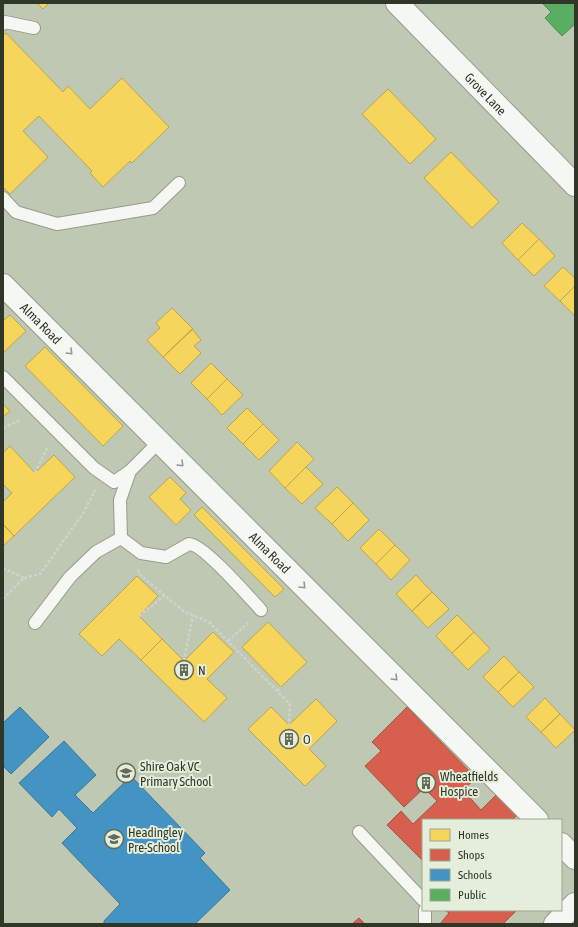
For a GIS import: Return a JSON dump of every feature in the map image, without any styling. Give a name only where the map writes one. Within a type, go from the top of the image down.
[{"type":"street","name":"Grove Lane","points":[[397,3],[575,184]]},
{"type":"street","name":"Alma Road","points":[[3,285],[536,819]]},
{"type":"street","points":[[562,845],[575,858]]},
{"type":"street","points":[[555,924],[575,904]]},
{"type":"lane","points":[[3,24],[5,22],[34,28]]},
{"type":"lane","points":[[3,198],[16,212],[57,224],[153,208],[179,183]]},
{"type":"lane","points":[[3,377],[94,468],[114,482],[130,471],[159,442]]},
{"type":"lane","points":[[121,538],[120,500],[130,471]]},
{"type":"lane","points":[[121,538],[141,553],[166,557],[189,544],[193,544],[206,553],[261,610]]},
{"type":"lane","points":[[35,623],[70,577],[96,552],[121,538]]},
{"type":"lane","points":[[359,832],[422,899]]},
{"type":"lane","points":[[425,911],[425,924]]},
{"type":"path","points":[[36,473],[55,430]]},
{"type":"path","points":[[3,599],[24,578],[40,574],[84,512],[103,475]]},
{"type":"path","points":[[141,553],[138,573],[183,611],[209,622],[228,641],[290,704],[289,725]]},
{"type":"path","points":[[3,568],[24,578]]},
{"type":"path","points":[[139,616],[165,595]]},
{"type":"path","points":[[228,641],[261,610]]},
{"type":"path","points":[[184,661],[193,615]]},
{"type":"path","points":[[277,691],[281,686]]},
{"type":"building: Homes","points":[[37,3],[49,3],[43,9]]},
{"type":"building: Homes","points":[[6,33],[63,92],[68,86],[90,109],[122,78],[169,127],[132,163],[130,161],[103,187],[90,173],[92,171],[39,116],[23,131],[48,157],[10,194],[3,187],[3,35]]},
{"type":"building: Homes","points":[[388,89],[436,139],[410,164],[362,114]]},
{"type":"building: Homes","points":[[451,152],[499,202],[472,228],[424,178]]},
{"type":"building: Homes","points":[[522,223],[539,239],[518,260],[502,243]]},
{"type":"building: Homes","points":[[539,239],[555,256],[534,276],[518,260]]},
{"type":"building: Homes","points":[[563,267],[575,278],[575,286],[560,301],[544,286]]},
{"type":"building: Homes","points":[[575,286],[575,316],[560,301]]},
{"type":"building: Homes","points":[[172,308],[193,329],[163,357],[147,340],[160,328],[156,323]]},
{"type":"building: Homes","points":[[10,315],[26,331],[3,353],[3,321]]},
{"type":"building: Homes","points":[[192,329],[201,340],[194,346],[201,353],[180,374],[163,357]]},
{"type":"building: Homes","points":[[45,347],[123,426],[103,446],[25,366]]},
{"type":"building: Homes","points":[[211,363],[227,379],[207,399],[191,383]]},
{"type":"building: Homes","points":[[227,379],[243,395],[222,415],[207,399]]},
{"type":"building: Homes","points":[[3,404],[10,411],[3,417]]},
{"type":"building: Homes","points":[[247,408],[263,424],[243,444],[227,428]]},
{"type":"building: Homes","points":[[263,424],[279,440],[259,460],[243,444]]},
{"type":"building: Homes","points":[[297,442],[314,459],[285,488],[269,471]]},
{"type":"building: Homes","points":[[10,446],[35,473],[54,455],[75,477],[14,536],[3,524],[3,502],[12,493],[3,484],[3,453]]},
{"type":"building: Homes","points":[[306,467],[323,484],[302,504],[285,488]]},
{"type":"building: Homes","points":[[170,477],[186,493],[180,499],[191,510],[176,525],[149,497]]},
{"type":"building: Homes","points":[[337,487],[353,503],[332,524],[315,508]]},
{"type":"building: Homes","points":[[353,503],[369,520],[348,541],[332,524]]},
{"type":"building: Homes","points":[[202,507],[284,589],[275,597],[194,515]]},
{"type":"building: Homes","points":[[3,524],[14,536],[3,546]]},
{"type":"building: Homes","points":[[379,529],[395,545],[376,564],[360,548]]},
{"type":"building: Homes","points":[[395,545],[410,560],[391,580],[376,564]]},
{"type":"building: Homes","points":[[416,575],[432,592],[412,611],[396,594]]},
{"type":"building: Homes","points":[[137,576],[158,596],[139,616],[162,639],[141,660],[119,639],[102,656],[79,634]]},
{"type":"building: Homes","points":[[432,592],[449,609],[428,628],[412,611]]},
{"type":"building: Homes","points":[[457,615],[474,632],[452,653],[436,636]]},
{"type":"building: Homes","points":[[268,622],[307,662],[281,687],[242,647]]},
{"type":"building: Homes","name":"N","points":[[213,632],[234,652],[207,679],[227,698],[204,722],[141,660],[162,639],[184,661]]},
{"type":"building: Homes","points":[[474,632],[490,649],[468,670],[452,653]]},
{"type":"building: Homes","points":[[504,656],[519,672],[498,692],[483,677]]},
{"type":"building: Homes","points":[[519,672],[534,687],[513,707],[498,692]]},
{"type":"building: Homes","points":[[545,698],[560,714],[541,732],[526,717]]},
{"type":"building: Homes","name":"O","points":[[316,699],[337,721],[309,749],[326,766],[305,786],[248,729],[271,707],[289,725]]},
{"type":"building: Homes","points":[[560,714],[575,730],[556,748],[541,732]]},
{"type":"building: Shops","name":"Wheatfields Hospice","points":[[407,707],[476,778],[463,790],[481,810],[496,795],[517,815],[513,819],[422,819],[422,860],[387,825],[401,811],[413,824],[437,801],[424,788],[404,807],[365,766],[381,751],[372,742]]},
{"type":"building: Shops","points":[[446,911],[516,911],[503,924],[440,924],[449,913]]},
{"type":"building: Shops","points":[[359,918],[365,924],[352,924]]},
{"type":"building: Schools","points":[[20,707],[49,737],[11,774],[3,766],[3,723]]},
{"type":"building: Schools","points":[[64,741],[96,775],[75,795],[93,813],[131,776],[205,853],[200,858],[230,890],[195,924],[104,924],[104,921],[120,904],[62,843],[77,828],[59,809],[52,817],[19,783]]},
{"type":"building: Public","points":[[542,3],[575,3],[575,24],[562,36],[545,18],[551,12]]},
{"type":"place","name":"N","points":[[184,670]]},
{"type":"place","name":"O","points":[[289,739]]},
{"type":"place","name":"Shire Oak VC Primary School","points":[[126,773]]},
{"type":"place","name":"Wheatfields Hospice","points":[[426,783]]},
{"type":"place","name":"Headingley Pre-School","points":[[114,839]]}]
